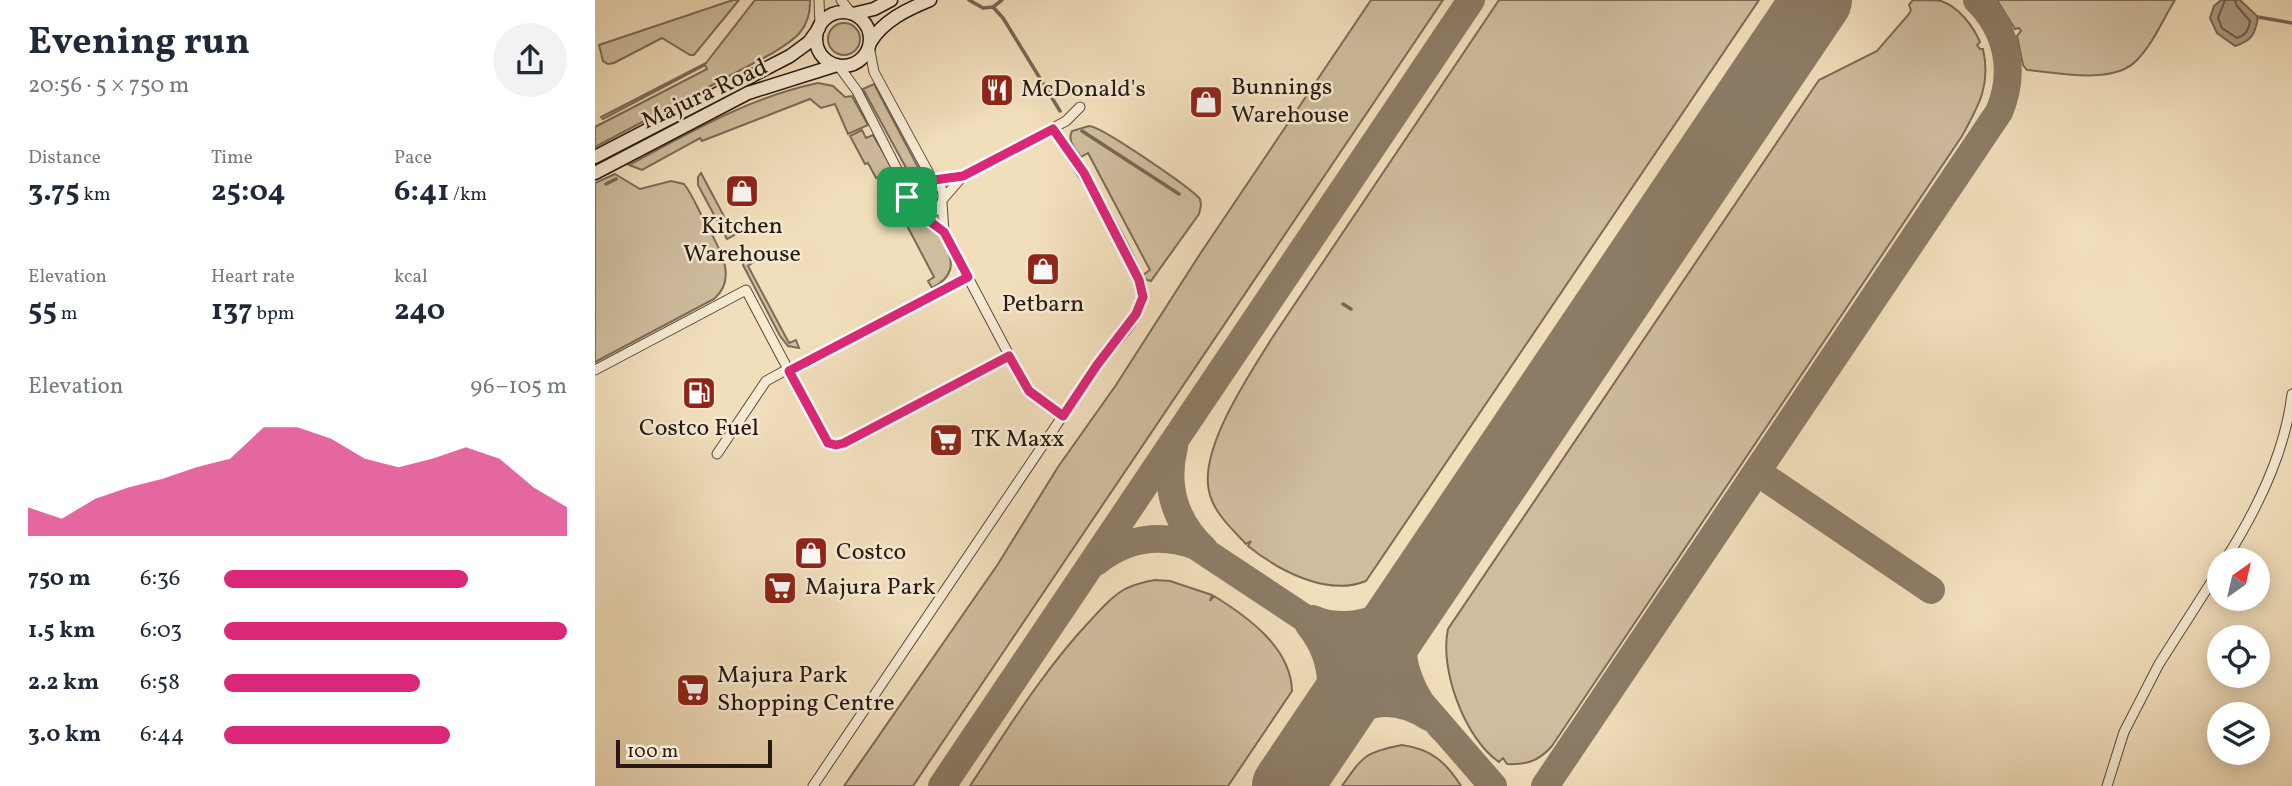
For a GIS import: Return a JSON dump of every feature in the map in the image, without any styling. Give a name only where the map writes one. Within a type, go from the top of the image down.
[{"type":"main road","points":[[891,0],[874,9],[828,16],[819,26],[817,41],[819,50],[828,61],[838,65],[859,61],[877,33],[900,15],[930,0]]},
{"type":"main road","points":[[853,14],[866,26],[869,45]]},
{"type":"main road","name":"Majura Road","points":[[595,157],[790,56],[809,42],[819,26]]},
{"type":"main road","name":"Majura Road","points":[[595,173],[740,97],[775,83],[838,65]]},
{"type":"street","points":[[819,0],[819,26]]},
{"type":"street","points":[[841,0],[853,14]]},
{"type":"street","points":[[869,45],[874,72],[933,180],[941,188],[944,232]]},
{"type":"street","points":[[838,65],[857,91],[902,179],[911,207],[944,232],[1029,391],[1063,416]]},
{"type":"street","points":[[907,197],[908,189],[915,181],[963,176],[1053,129],[1069,119],[1080,107]]},
{"type":"street","points":[[813,786],[1097,365],[1136,314],[1143,293],[1137,275],[1089,183],[1053,129]]},
{"type":"street","points":[[917,212],[932,213],[963,176]]},
{"type":"street","points":[[717,454],[766,381],[968,277]]},
{"type":"street","points":[[595,370],[747,290],[827,441],[836,445],[855,438],[1009,356]]},
{"type":"street","points":[[2233,548],[2244,532],[2273,468],[2292,394]]},
{"type":"street","points":[[2107,786],[2124,732],[2159,664],[2207,589]]},
{"type":"shaded area","points":[[739,0],[694,55],[662,38],[614,63],[603,61],[599,45]]},
{"type":"shaded area","points":[[755,0],[810,0],[808,19],[794,39],[771,54],[595,147],[595,127],[707,69],[705,65],[603,119],[601,117],[706,63]]},
{"type":"shaded area","points":[[1371,0],[1443,0],[913,786],[844,786],[998,564],[1058,467],[1116,385],[1200,254]]},
{"type":"shaded area","points":[[1499,0],[1759,0],[1366,581],[1335,586],[1319,583],[1274,564],[1248,546],[1251,541],[1246,544],[1229,526],[1211,499],[1209,491],[1208,474],[1212,454],[1229,412],[1272,338]]},
{"type":"shaded area","points":[[1913,0],[1941,1],[1948,4],[1965,18],[1980,42],[1977,45],[1983,49],[1984,84],[1968,125],[1552,746],[1537,759],[1526,763],[1507,764],[1503,758],[1499,762],[1475,737],[1457,702],[1447,663],[1448,629],[1819,80],[1877,51],[1909,14],[1909,5]]},
{"type":"shaded area","points":[[1997,0],[2175,0],[2153,39],[2137,60],[2114,73],[2085,76],[2027,70],[2023,65],[2017,36],[2021,31],[2019,28],[2015,29]]},
{"type":"shaded area","points":[[844,23],[855,28],[860,39],[855,50],[844,55],[833,50],[828,39],[833,28]]},
{"type":"shaded area","points":[[818,83],[833,86],[845,97],[852,96],[868,125],[848,134],[835,104],[821,108],[810,99],[702,141],[700,138],[642,170],[629,165],[745,106]]},
{"type":"shaded area","points":[[874,84],[919,169],[910,175],[863,89]]},
{"type":"shaded area","points":[[1089,126],[1146,158],[1200,199],[1199,214],[1151,281],[1143,275],[1150,270],[1088,153],[1081,157],[1071,142],[1072,131]]},
{"type":"shaded area","points":[[862,130],[866,138],[873,135],[888,161],[898,181],[907,212],[931,225],[945,244],[950,258],[950,269],[948,275],[932,288],[928,281],[934,277],[881,176],[876,178],[868,163],[865,164],[850,136]]},
{"type":"shaded area","points":[[701,173],[734,235],[727,239],[698,185]]},
{"type":"shaded area","points":[[615,174],[640,189],[671,181],[684,184],[719,248],[726,270],[725,280],[722,290],[714,299],[595,362],[595,183]]},
{"type":"shaded area","points":[[750,255],[755,261],[748,266],[789,343],[796,340],[799,348],[788,346],[780,336],[743,265],[744,259]]},
{"type":"shaded area","points":[[1155,580],[1170,581],[1212,595],[1210,601],[1214,596],[1240,614],[1276,648],[1290,675],[1292,691],[1228,786],[970,786],[1041,681],[1089,622],[1120,592],[1136,584]]},
{"type":"shaded area","points":[[1402,745],[1437,758],[1461,786],[1342,786],[1366,757],[1380,750]]},
{"type":"water","points":[[2221,0],[2240,0],[2258,17],[2254,32],[2245,42],[2235,46],[2217,33],[2210,18],[2214,6]]},
{"type":"waterway","points":[[969,0],[983,8],[993,7],[1003,18],[1060,111]]},
{"type":"waterway","points":[[993,7],[1002,0]]},
{"type":"waterway","points":[[2258,17],[2292,23]]},
{"type":"waterway","points":[[1082,131],[1179,194]]},
{"type":"waterway","points":[[606,184],[616,179]]},
{"type":"waterway","points":[[1343,304],[1351,309]]},
{"type":"taxiway","points":[[942,786],[1471,0]]},
{"type":"taxiway","points":[[1805,18],[1815,0]]},
{"type":"taxiway","points":[[1545,786],[1999,112],[2007,82],[2006,53],[1996,25],[1977,0]]},
{"type":"taxiway","points":[[1174,447],[1170,476],[1174,502],[1186,527],[1204,549]]},
{"type":"taxiway","points":[[1757,472],[1931,590]]},
{"type":"taxiway","points":[[1313,619],[1345,625],[1366,622],[1385,615],[1417,590],[1466,521]]},
{"type":"taxiway","points":[[1096,562],[1119,548],[1144,540],[1170,540],[1196,546],[1389,674],[1421,703],[1442,728]]},
{"type":"taxiway","points":[[1430,574],[1406,622],[1403,637],[1406,669],[1421,703],[1493,786]]},
{"type":"taxiway","points":[[1309,625],[1326,655],[1331,688],[1326,720],[1310,751]]},
{"type":"taxiway","points":[[1322,734],[1346,715],[1372,705],[1399,704],[1429,717]]},
{"type":"runway","points":[[1287,786],[1817,0]]},
{"type":"place","name":"McDonald's","points":[[997,90]]},
{"type":"place","name":"Bunnings Warehouse","points":[[1206,102]]},
{"type":"place","name":"Kitchen Warehouse","points":[[742,191]]},
{"type":"place","name":"Petbarn","points":[[1043,269]]},
{"type":"place","name":"Costco Fuel","points":[[699,393]]},
{"type":"place","name":"TK Maxx","points":[[946,440]]},
{"type":"place","name":"Costco","points":[[811,553]]},
{"type":"place","name":"Majura Park","points":[[780,588]]},
{"type":"place","name":"Majura Park Shopping Centre","points":[[693,690]]},
{"type":"route","points":[[1053,129],[1072,155],[1134,269],[1143,293],[1142,303],[1136,314],[1063,416],[1029,391],[1009,356],[841,445],[827,441],[789,371],[968,277],[944,232],[912,209],[907,197],[909,187],[917,180],[963,176],[1053,129]]}]
